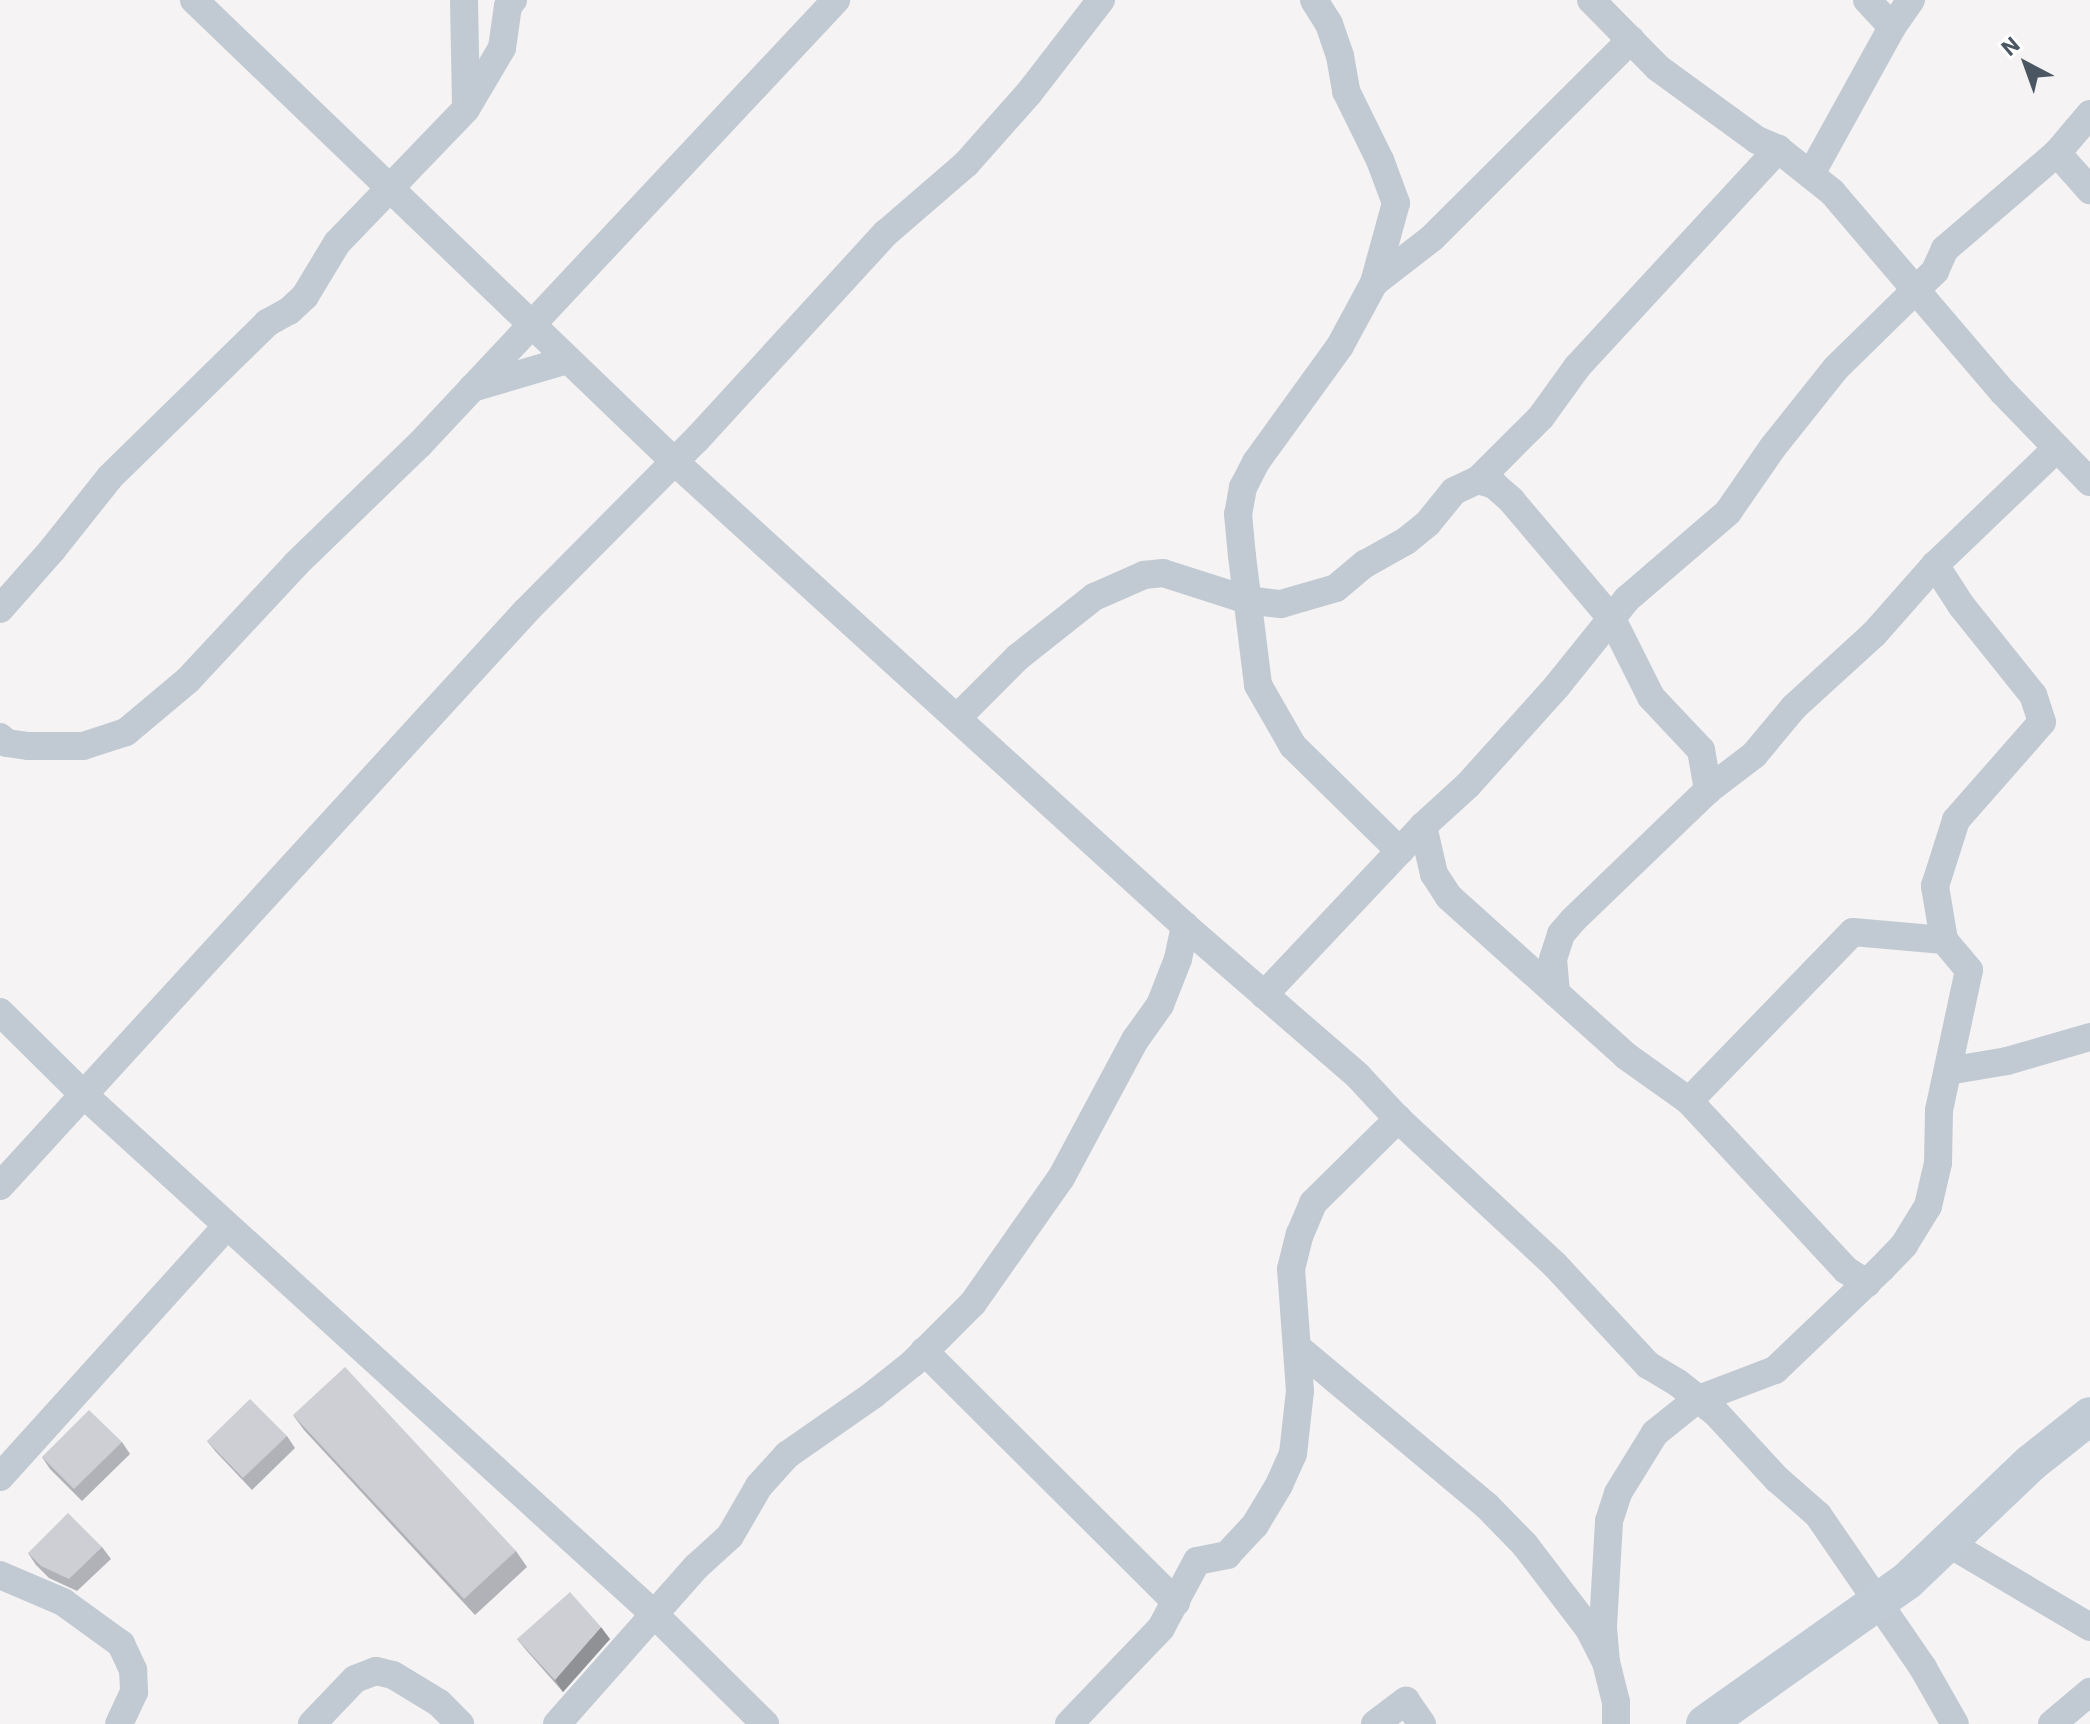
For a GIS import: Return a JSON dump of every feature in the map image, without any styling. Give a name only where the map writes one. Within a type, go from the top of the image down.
[{"type":"street","points":[[194,0],[675,462],[1185,926],[1358,1076],[1398,1119],[1555,1265],[1648,1365],[1678,1383],[1716,1413],[1777,1479],[1818,1515],[1923,1668],[1955,1724]]},
{"type":"street","points":[[464,0],[466,109]]},
{"type":"street","points":[[0,609],[110,477],[267,323],[289,311],[305,296],[337,243],[466,109],[502,48],[508,6],[513,0]]},
{"type":"street","points":[[0,737],[7,743],[29,746],[83,746],[126,732],[188,680],[296,564],[419,445],[836,0]]},
{"type":"street","points":[[0,1186],[526,611],[675,462],[886,233],[966,164],[1029,93],[1101,0]]},
{"type":"street","points":[[1314,0],[1329,24],[1346,91],[1380,160],[1396,203],[1374,283],[1340,346],[1256,462],[1243,487],[1238,514],[1258,685],[1293,746],[1400,851]]},
{"type":"street","points":[[1591,0],[1658,68],[1757,140],[1778,149],[1832,192],[1915,290],[2090,482]]},
{"type":"street","points":[[1867,0],[1892,27]]},
{"type":"street","points":[[1811,174],[1892,27],[1911,0]]},
{"type":"street","points":[[1374,283],[1432,238],[1631,40]]},
{"type":"street","points":[[1264,995],[1423,826],[1478,774],[1627,599],[1728,512],[1773,447],[1836,368],[1935,271],[1945,249],[1962,231],[2057,153],[2090,114]]},
{"type":"street","points":[[958,717],[1018,657],[1094,597],[1144,575],[1163,573],[1247,600],[1281,604],[1336,588],[1365,564],[1406,541],[1428,523],[1454,491],[1478,480],[1541,417],[1577,367],[1778,149]]},
{"type":"street","points":[[2057,153],[2090,190]]},
{"type":"street","points":[[471,389],[568,360]]},
{"type":"street","points":[[1556,993],[1553,959],[1561,934],[1708,790],[1754,755],[1794,707],[1874,634],[1935,565],[2057,448]]},
{"type":"street","points":[[1478,480],[1494,485],[1511,500],[1612,619],[1651,697],[1701,750],[1708,790]]},
{"type":"street","points":[[1616,1724],[1616,1702],[1606,1662],[1603,1626],[1609,1521],[1618,1493],[1655,1433],[1696,1400],[1775,1370],[1904,1245],[1928,1206],[1938,1163],[1939,1110],[1969,970],[1944,940],[1935,886],[1956,820],[2042,722],[2033,695],[1961,605],[1935,565]]},
{"type":"street","points":[[1423,826],[1434,874],[1449,897],[1650,1076],[1689,1101],[1846,1270],[1867,1283]]},
{"type":"street","points":[[557,1724],[696,1567],[730,1536],[759,1486],[787,1455],[873,1395],[973,1303],[1061,1178],[1135,1040],[1168,989],[1185,926]]},
{"type":"street","points":[[1689,1101],[1853,932],[1944,940]]},
{"type":"street","points":[[0,1012],[83,1094],[655,1615],[765,1724]]},
{"type":"street","points":[[1948,1071],[2007,1061],[2090,1037]]},
{"type":"street","points":[[1069,1724],[1161,1628],[1197,1561],[1227,1555],[1255,1525],[1279,1485],[1293,1454],[1300,1391],[1291,1269],[1309,1213],[1313,1203],[1338,1176],[1398,1119]]},
{"type":"street","points":[[0,1477],[227,1226]]},
{"type":"street","points":[[1298,1348],[1487,1506],[1559,1587],[1589,1629],[1606,1662]]},
{"type":"street","points":[[924,1351],[1176,1602]]},
{"type":"street","points":[[1705,1724],[1878,1602],[1948,1543],[2031,1463],[2090,1416]]},
{"type":"street","points":[[1948,1543],[2090,1627]]},
{"type":"street","points":[[0,1575],[63,1602],[121,1644],[133,1670],[134,1692],[119,1724]]},
{"type":"street","points":[[312,1724],[355,1679],[376,1671],[393,1675],[439,1703],[460,1724]]},
{"type":"street","points":[[2052,1724],[2090,1692]]},
{"type":"street","points":[[1375,1724],[1406,1701],[1422,1724]]},
{"type":"building","points":[[345,1367],[516,1551],[464,1599],[293,1415]]},
{"type":"building","points":[[250,1399],[287,1436],[243,1478],[207,1441]]},
{"type":"building","points":[[89,1410],[122,1442],[74,1489],[42,1457]]},
{"type":"building","points":[[68,1513],[102,1547],[69,1579],[41,1566],[28,1553]]},
{"type":"building","points":[[570,1592],[601,1627],[555,1680],[517,1639]]}]
